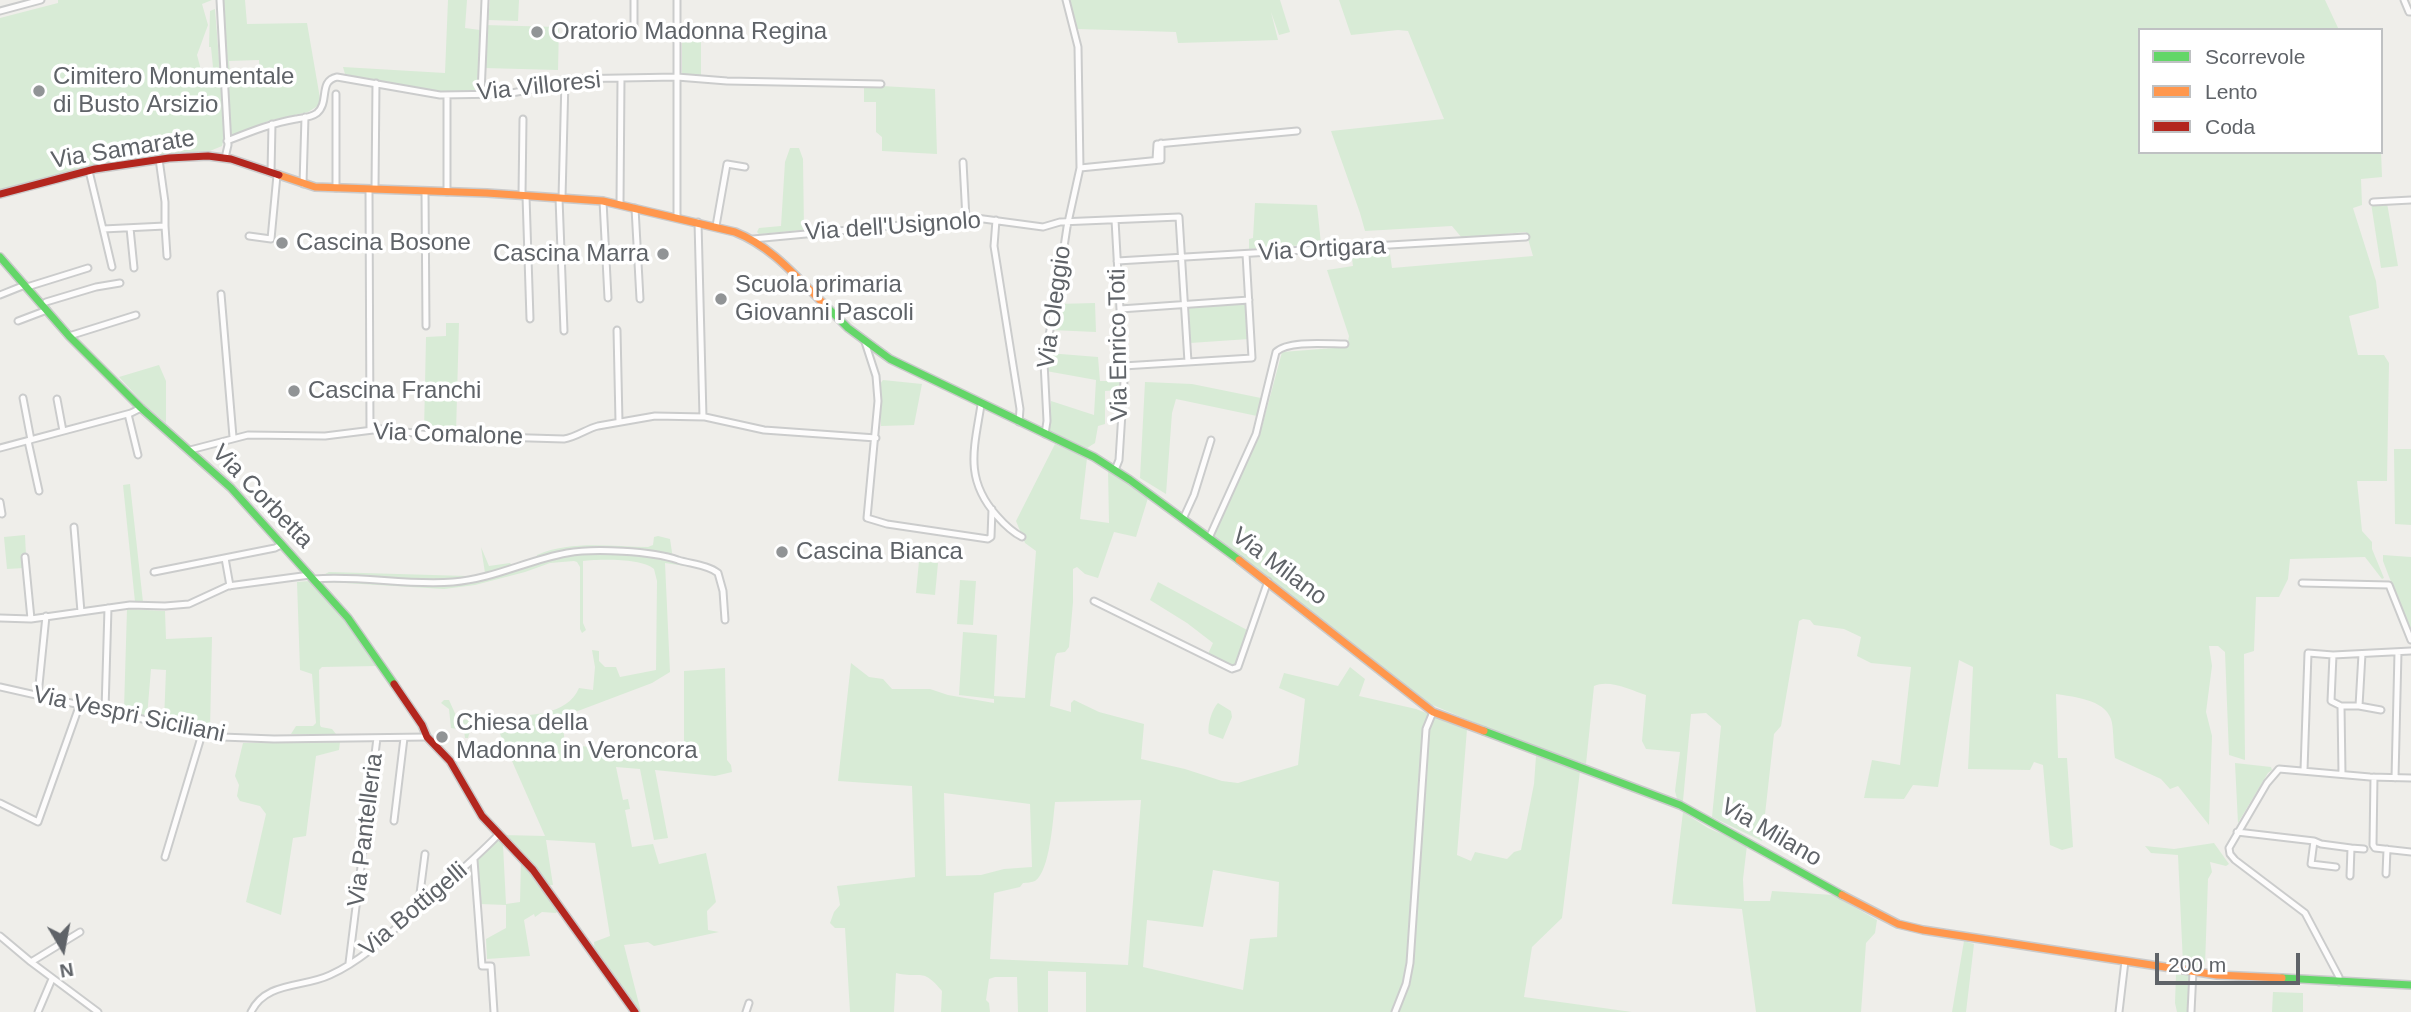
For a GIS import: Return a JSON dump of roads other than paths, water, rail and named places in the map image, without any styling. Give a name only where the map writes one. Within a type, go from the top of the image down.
[{"type":"street","points":[[0,12],[41,0]]},
{"type":"street","points":[[220,0],[227,141],[225,158]]},
{"type":"street","points":[[481,94],[485,0]]},
{"type":"street","points":[[634,0],[634,26]]},
{"type":"street","points":[[677,0],[677,217]]},
{"type":"street","points":[[1066,0],[1078,47],[1080,168],[1069,222]]},
{"type":"street","points":[[2404,0],[2411,12]]},
{"type":"street","name":"Via Villoresi","points":[[305,117],[320,109],[326,84],[332,78],[349,77],[415,92],[447,95],[512,93],[565,79],[677,77],[727,81],[881,84]]},
{"type":"street","points":[[564,331],[561,198],[565,79]]},
{"type":"street","points":[[620,204],[621,79]]},
{"type":"street","points":[[370,430],[372,189],[376,83]]},
{"type":"street","points":[[336,94],[336,188]]},
{"type":"street","points":[[447,95],[447,192]]},
{"type":"street","points":[[227,141],[272,124],[305,117],[303,184]]},
{"type":"street","points":[[523,119],[530,319]]},
{"type":"street","points":[[249,236],[271,239],[274,174],[272,124]]},
{"type":"street","points":[[1080,168],[1156,160],[1156,144],[1161,143],[1297,131]]},
{"type":"street","name":"Via Samarate","points":[[0,194],[89,171],[159,159],[197,156],[225,158],[303,184],[336,188],[524,195],[603,201],[716,226],[753,239],[777,256],[844,324],[904,368],[1106,464]]},
{"type":"street","points":[[159,159],[167,256]]},
{"type":"street","points":[[963,162],[966,219]]},
{"type":"street","points":[[716,226],[727,164],[745,167]]},
{"type":"street","points":[[89,171],[112,267]]},
{"type":"street","points":[[425,191],[426,327]]},
{"type":"street","points":[[2373,202],[2411,200]]},
{"type":"street","points":[[603,201],[608,298]]},
{"type":"street","points":[[635,207],[640,299]]},
{"type":"street","name":"Via dell'Usignolo","points":[[753,239],[966,219],[996,220],[1043,227],[1058,222],[1179,217],[1182,258]]},
{"type":"street","points":[[996,220],[994,243],[1020,409],[1019,422]]},
{"type":"street","name":"Via Enrico Toti","points":[[1115,220],[1123,366],[1119,460],[1115,470]]},
{"type":"street","points":[[698,222],[703,416]]},
{"type":"street","name":"Via Oleggio","points":[[1045,434],[1047,409],[1044,362],[1069,222]]},
{"type":"street","points":[[103,229],[165,226]]},
{"type":"street","points":[[130,228],[134,268]]},
{"type":"street","name":"Via Ortigara","points":[[1117,261],[1526,237]]},
{"type":"street","points":[[1123,366],[1252,359],[1246,254]]},
{"type":"street","name":"Via Corbetta","points":[[0,257],[45,305],[69,336],[141,408],[236,492],[312,577],[352,624],[426,734],[450,761],[479,812],[498,835]]},
{"type":"street","points":[[1182,258],[1188,362]]},
{"type":"street","points":[[0,295],[88,268]]},
{"type":"street","points":[[18,321],[45,305],[96,286],[120,283]]},
{"type":"street","points":[[221,294],[233,438]]},
{"type":"street","points":[[1120,309],[1249,300]]},
{"type":"street","points":[[69,336],[136,315]]},
{"type":"street","points":[[617,330],[619,422]]},
{"type":"street","points":[[865,342],[877,381],[878,401],[866,516],[869,519],[988,539],[991,537],[992,509]]},
{"type":"street","points":[[1209,538],[1256,434],[1276,352],[1291,345],[1345,344]]},
{"type":"street","points":[[23,398],[39,491]]},
{"type":"street","points":[[57,399],[63,431]]},
{"type":"street","points":[[981,404],[974,476],[979,490],[992,509],[1008,528],[1022,537]]},
{"type":"street","points":[[0,448],[128,414],[141,408]]},
{"type":"street","points":[[128,414],[138,455]]},
{"type":"street","name":"Via Comalone","points":[[190,450],[233,438],[270,434],[325,436],[381,429],[429,435],[564,439],[574,438],[589,428],[655,416],[703,416],[764,430],[876,438]]},
{"type":"street","points":[[1183,519],[1194,495],[1211,440]]},
{"type":"street","name":"Via Milano","points":[[1106,464],[1268,581],[1433,712],[1691,811],[1890,921],[1923,930],[2193,971],[2244,977],[2411,985]]},
{"type":"street","points":[[0,502],[2,514]]},
{"type":"street","points":[[74,527],[81,612]]},
{"type":"street","points":[[154,572],[281,545]]},
{"type":"street","points":[[0,618],[31,619],[130,605],[165,607],[189,604],[230,586],[312,577],[426,584],[452,583],[478,580],[567,553],[600,551],[667,556],[714,570],[718,573],[723,591],[725,620]]},
{"type":"street","points":[[25,557],[31,619]]},
{"type":"street","points":[[225,558],[230,586]]},
{"type":"street","points":[[1094,600],[1232,669],[1238,667],[1268,581]]},
{"type":"street","points":[[2302,583],[2389,585],[2411,640]]},
{"type":"street","points":[[105,710],[108,608]]},
{"type":"street","points":[[38,695],[47,616]]},
{"type":"street","points":[[2305,770],[2308,653],[2411,651]]},
{"type":"street","points":[[2395,778],[2398,652]]},
{"type":"street","points":[[2333,654],[2330,701],[2341,706],[2381,710]]},
{"type":"street","points":[[2360,706],[2362,654]]},
{"type":"street","name":"Via Vespri Siciliani","points":[[0,687],[202,734],[250,739],[404,738],[426,734]]},
{"type":"street","points":[[0,803],[38,822],[80,704]]},
{"type":"street","points":[[2341,706],[2342,774]]},
{"type":"street","points":[[1395,1012],[1406,984],[1410,963],[1426,729],[1433,712]]},
{"type":"street","points":[[165,857],[202,734]]},
{"type":"street","name":"Via Pantelleria","points":[[349,963],[377,738]]},
{"type":"street","points":[[394,821],[404,738]]},
{"type":"street","points":[[2339,982],[2321,940],[2305,913],[2235,860],[2229,850],[2237,832],[2276,771],[2284,768],[2374,778],[2411,778]]},
{"type":"street","points":[[2374,778],[2372,840],[2375,848],[2411,852]]},
{"type":"street","points":[[2237,832],[2364,849]]},
{"type":"street","points":[[498,835],[533,870],[635,1012]]},
{"type":"street","name":"Via Bottigelli","points":[[251,1012],[270,991],[328,976],[380,945],[498,835]]},
{"type":"street","points":[[2314,841],[2311,864],[2336,867]]},
{"type":"street","points":[[2350,876],[2351,848]]},
{"type":"street","points":[[2386,874],[2387,849]]},
{"type":"street","points":[[418,909],[425,853]]},
{"type":"street","points":[[474,860],[482,966],[491,966],[494,1012]]},
{"type":"street","points":[[31,962],[80,932]]},
{"type":"street","points":[[0,936],[98,1012]]},
{"type":"street","points":[[2119,1012],[2125,961]]},
{"type":"street","points":[[2191,1012],[2193,971]]},
{"type":"street","points":[[37,1012],[52,978]]},
{"type":"street","points":[[746,1012],[749,1003]]},
{"type":"place","name":"Oratorio Madonna Regina","points":[[537,32]]},
{"type":"place","name":"Cimitero Monumentale di Busto Arsizio","points":[[39,91]]},
{"type":"place","name":"Cascina Bosone","points":[[282,243]]},
{"type":"place","name":"Cascina Marra","points":[[663,254]]},
{"type":"place","name":"Scuola primaria Giovanni Pascoli","points":[[721,299]]},
{"type":"place","name":"Cascina Franchi","points":[[294,391]]},
{"type":"place","name":"Cascina Bianca","points":[[782,552]]},
{"type":"place","name":"Chiesa della Madonna in Veroncora","points":[[442,737]]}]
